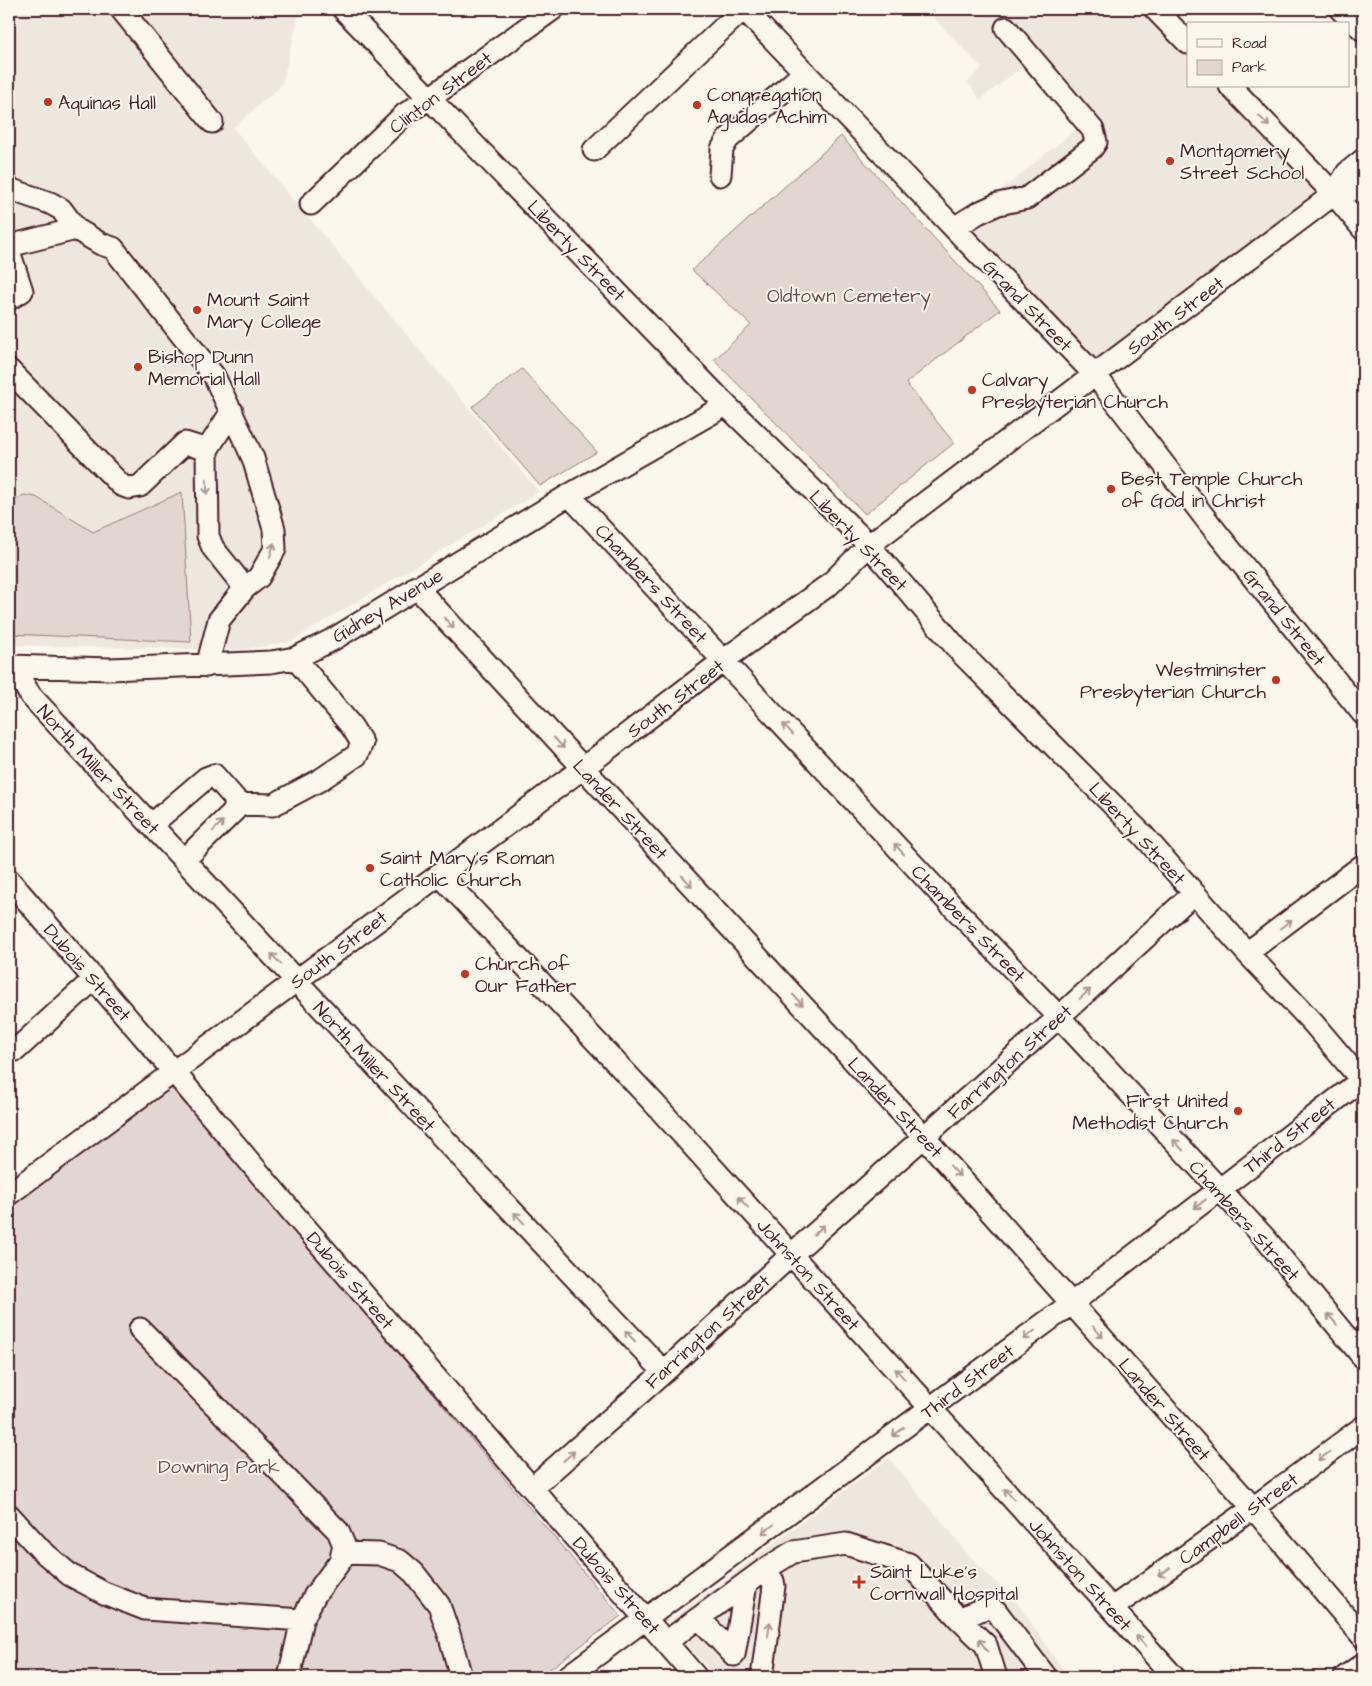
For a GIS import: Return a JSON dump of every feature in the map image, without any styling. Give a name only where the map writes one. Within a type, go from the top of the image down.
[{"type":"street","points":[[121,9],[212,122]]},
{"type":"street","name":"Liberty Street","points":[[343,9],[726,405],[869,546],[961,652],[1143,835],[1247,954],[1363,1080]]},
{"type":"street","name":"Clinton Street","points":[[311,204],[405,114],[553,9]]},
{"type":"street","points":[[594,150],[743,9]]},
{"type":"street","name":"Grand Street","points":[[743,9],[1096,376],[1209,523],[1363,714]]},
{"type":"street","points":[[1155,9],[1187,42]]},
{"type":"street","points":[[1340,9],[1363,30]]},
{"type":"street","points":[[954,228],[978,213],[998,204],[1027,198],[1092,148],[1096,142],[1093,130],[1006,28]]},
{"type":"street","points":[[720,175],[722,149],[728,139],[805,72]]},
{"type":"street","points":[[1232,88],[1334,194],[1363,229]]},
{"type":"street","name":"South Street","points":[[11,1187],[174,1072],[583,768],[724,660],[830,584],[869,546],[1334,194],[1347,173],[1363,160]]},
{"type":"street","name":"South Street","points":[[1334,194],[1358,189],[1363,185]]},
{"type":"street","points":[[9,189],[50,203],[61,209],[76,229],[113,248],[214,376],[253,458],[274,529],[275,549],[259,576],[245,588],[219,620],[207,666]]},
{"type":"street","points":[[9,246],[76,229]]},
{"type":"street","points":[[9,251],[22,291],[9,299]]},
{"type":"street","points":[[9,370],[121,485],[129,488],[140,486],[185,443],[207,450]]},
{"type":"street","name":"Gidney Avenue","points":[[10,666],[110,669],[207,666],[271,662],[295,658],[332,640],[569,495],[726,405]]},
{"type":"street","points":[[232,411],[207,450],[208,536],[213,548],[245,588]]},
{"type":"street","name":"Chambers Street","points":[[569,495],[1219,1189],[1264,1238],[1363,1357]]},
{"type":"street","name":"Lander Street","points":[[416,587],[924,1137],[1253,1508],[1363,1637]]},
{"type":"street","points":[[235,804],[273,805],[320,780],[358,755],[362,743],[352,727],[295,658]]},
{"type":"street","name":"North Miller Street","points":[[10,666],[31,696],[151,826],[664,1372]]},
{"type":"street","points":[[151,826],[206,778],[214,775],[236,800],[235,810],[184,860]]},
{"type":"street","points":[[1247,954],[1363,865]]},
{"type":"street","name":"Johnston Street","points":[[439,874],[652,1101],[1174,1677]]},
{"type":"street","name":"Dubois Street","points":[[9,880],[292,1212],[696,1677]]},
{"type":"street","name":"Farrington Street","points":[[532,1488],[664,1372],[791,1255],[1059,1017],[1194,894]]},
{"type":"street","points":[[16,1050],[94,979]]},
{"type":"street","name":"Third Street","points":[[567,1677],[1072,1303],[1363,1080]]},
{"type":"street","points":[[140,1329],[338,1531],[344,1545],[342,1560],[315,1595],[302,1620],[288,1677]]},
{"type":"street","name":"Campbell Street","points":[[1112,1608],[1363,1427]]},
{"type":"street","points":[[9,1515],[41,1550],[70,1575],[104,1593],[146,1609],[302,1620]]},
{"type":"street","points":[[666,1642],[764,1570],[793,1552],[846,1544],[909,1564],[959,1619],[986,1645],[996,1677]]},
{"type":"street","points":[[342,1553],[379,1554],[400,1560],[414,1573],[439,1604],[462,1677]]},
{"type":"street","points":[[762,1677],[774,1586],[773,1581],[764,1570]]},
{"type":"street","points":[[699,1618],[734,1655],[746,1584]]},
{"type":"street","points":[[959,1619],[987,1608],[992,1608],[1046,1677]]},
{"type":"street","points":[[1345,1677],[1363,1664]]},
{"type":"shaded area","name":"Mount Saint Mary College","points":[[9,9],[300,9],[282,85],[233,128],[539,492],[290,642],[240,650],[9,645]]},
{"type":"shaded area","name":"Montgomery Street School","points":[[925,9],[1154,9],[1187,43],[1187,88],[1232,88],[1334,194],[1096,376],[954,228],[1079,127],[1022,67],[980,100],[968,82],[982,68]]},
{"type":"shaded area","name":"Saint Luke's Cornwall Hospital","points":[[889,1458],[978,1566],[1014,1598],[1068,1677],[715,1677],[668,1622]]},
{"type":"green space","name":"Oldtown Cemetery","points":[[841,136],[1000,310],[906,383],[954,443],[865,514],[714,360],[751,325],[692,270]]},
{"type":"green space","points":[[522,369],[597,452],[540,486],[472,407]]},
{"type":"green space","points":[[182,492],[191,642],[9,634],[9,523],[14,501],[24,495],[36,497],[93,532]]},
{"type":"green space","name":"Downing Park","points":[[174,1088],[621,1616],[539,1677],[9,1677],[9,1207],[166,1090]]},
{"type":"place","name":"Aquinas Hall","points":[[48,102]]},
{"type":"place","name":"Congregation Agudas Achim","points":[[697,105]]},
{"type":"place","name":"Montgomery Street School","points":[[1170,161]]},
{"type":"place","name":"Mount Saint Mary College","points":[[197,310]]},
{"type":"place","name":"Bishop Dunn Memorial Hall","points":[[138,367]]},
{"type":"place","name":"Calvary Presbyterian Church","points":[[972,390]]},
{"type":"place","name":"Best Temple Church of God in Christ","points":[[1111,489]]},
{"type":"place","name":"Westminster Presbyterian Church","points":[[1276,680]]},
{"type":"place","name":"Saint Mary's Roman Catholic Church","points":[[370,868]]},
{"type":"place","name":"Church of Our Father","points":[[465,974]]},
{"type":"place","name":"First United Methodist Church","points":[[1238,1111]]},
{"type":"place","name":"Saint Luke's Cornwall Hospital","points":[[859,1582]]}]
